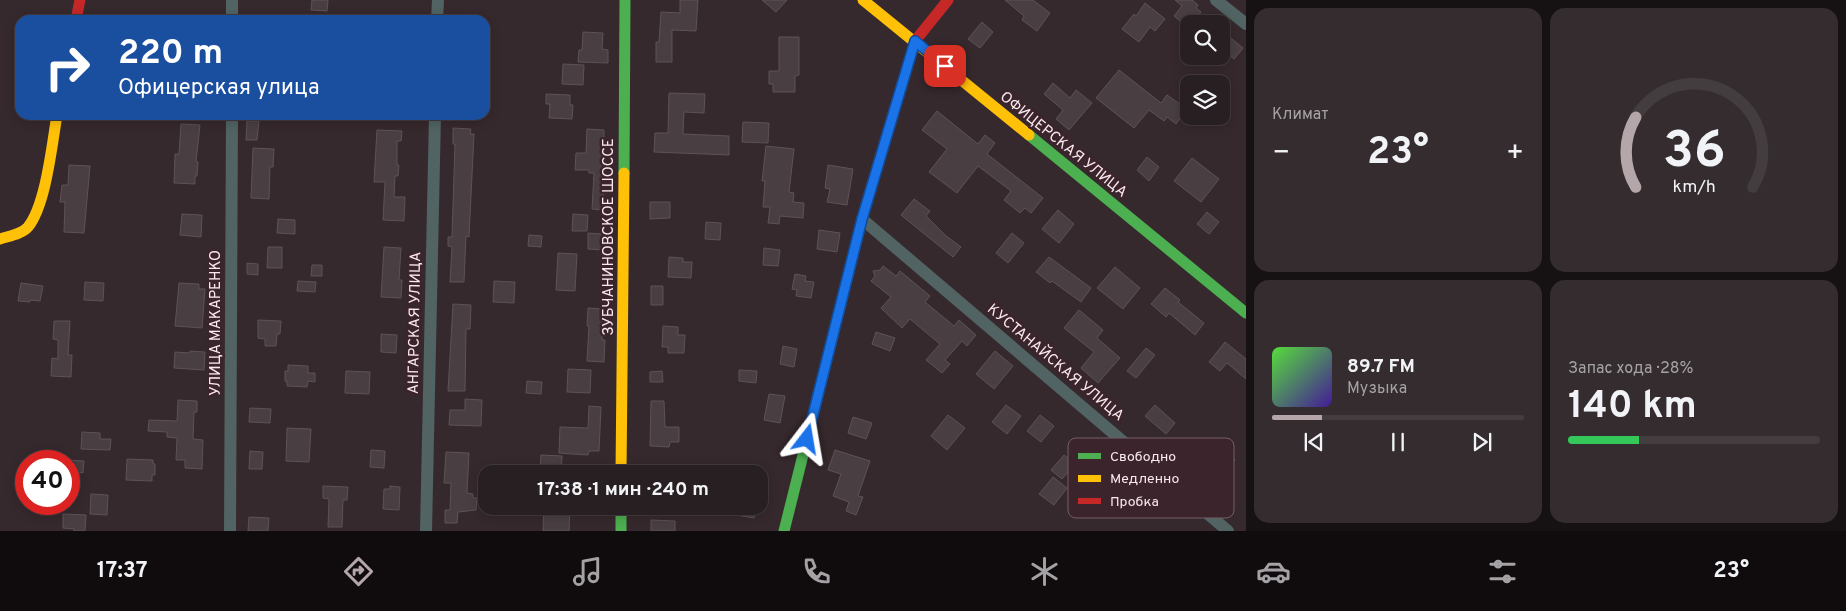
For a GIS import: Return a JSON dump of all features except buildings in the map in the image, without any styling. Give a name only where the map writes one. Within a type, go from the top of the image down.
[{"type":"street","points":[[77,15],[80,0]]},
{"type":"street","points":[[232,0],[232,15]]},
{"type":"street","points":[[437,15],[438,0]]},
{"type":"street","name":"ЗУБЧАНИНОВСКОЕ ШОССЕ","points":[[622,465],[625,0]]},
{"type":"street","name":"ОФИЦЕРСКАЯ УЛИЦА","points":[[863,0],[1246,313]]},
{"type":"street","points":[[784,531],[862,219],[915,41],[948,0]]},
{"type":"street","points":[[1216,0],[1246,24]]},
{"type":"street","points":[[0,239],[19,233],[27,227],[34,217],[40,203],[56,120]]},
{"type":"street","name":"УЛИЦА МАКАРЕНКО","points":[[230,531],[232,120]]},
{"type":"street","name":"АНГАРСКАЯ УЛИЦА","points":[[426,531],[435,120]]},
{"type":"street","name":"КУСТАНАЙСКАЯ УЛИЦА","points":[[862,219],[1119,438]]},
{"type":"street","points":[[621,515],[621,531]]},
{"type":"street","name":"КУСТАНАЙСКАЯ УЛИЦА","points":[[1213,518],[1228,531]]},
{"type":"traffic: fast","points":[[624,173],[625,0]]},
{"type":"traffic: fast","points":[[1029,135],[1246,313]]},
{"type":"traffic: fast","points":[[784,531],[872,185]]},
{"type":"traffic: fast","points":[[621,515],[621,531]]},
{"type":"traffic: slow","points":[[863,0],[1029,135]]},
{"type":"traffic: slow","points":[[0,239],[22,231],[28,227],[34,217],[44,190],[56,120]]},
{"type":"traffic: slow","points":[[621,465],[624,173]]},
{"type":"traffic: jam","points":[[77,15],[80,0]]},
{"type":"traffic: jam","points":[[872,185],[915,41],[948,0]]},
{"type":"route","points":[[807,439],[862,219],[915,41],[945,66]]}]
